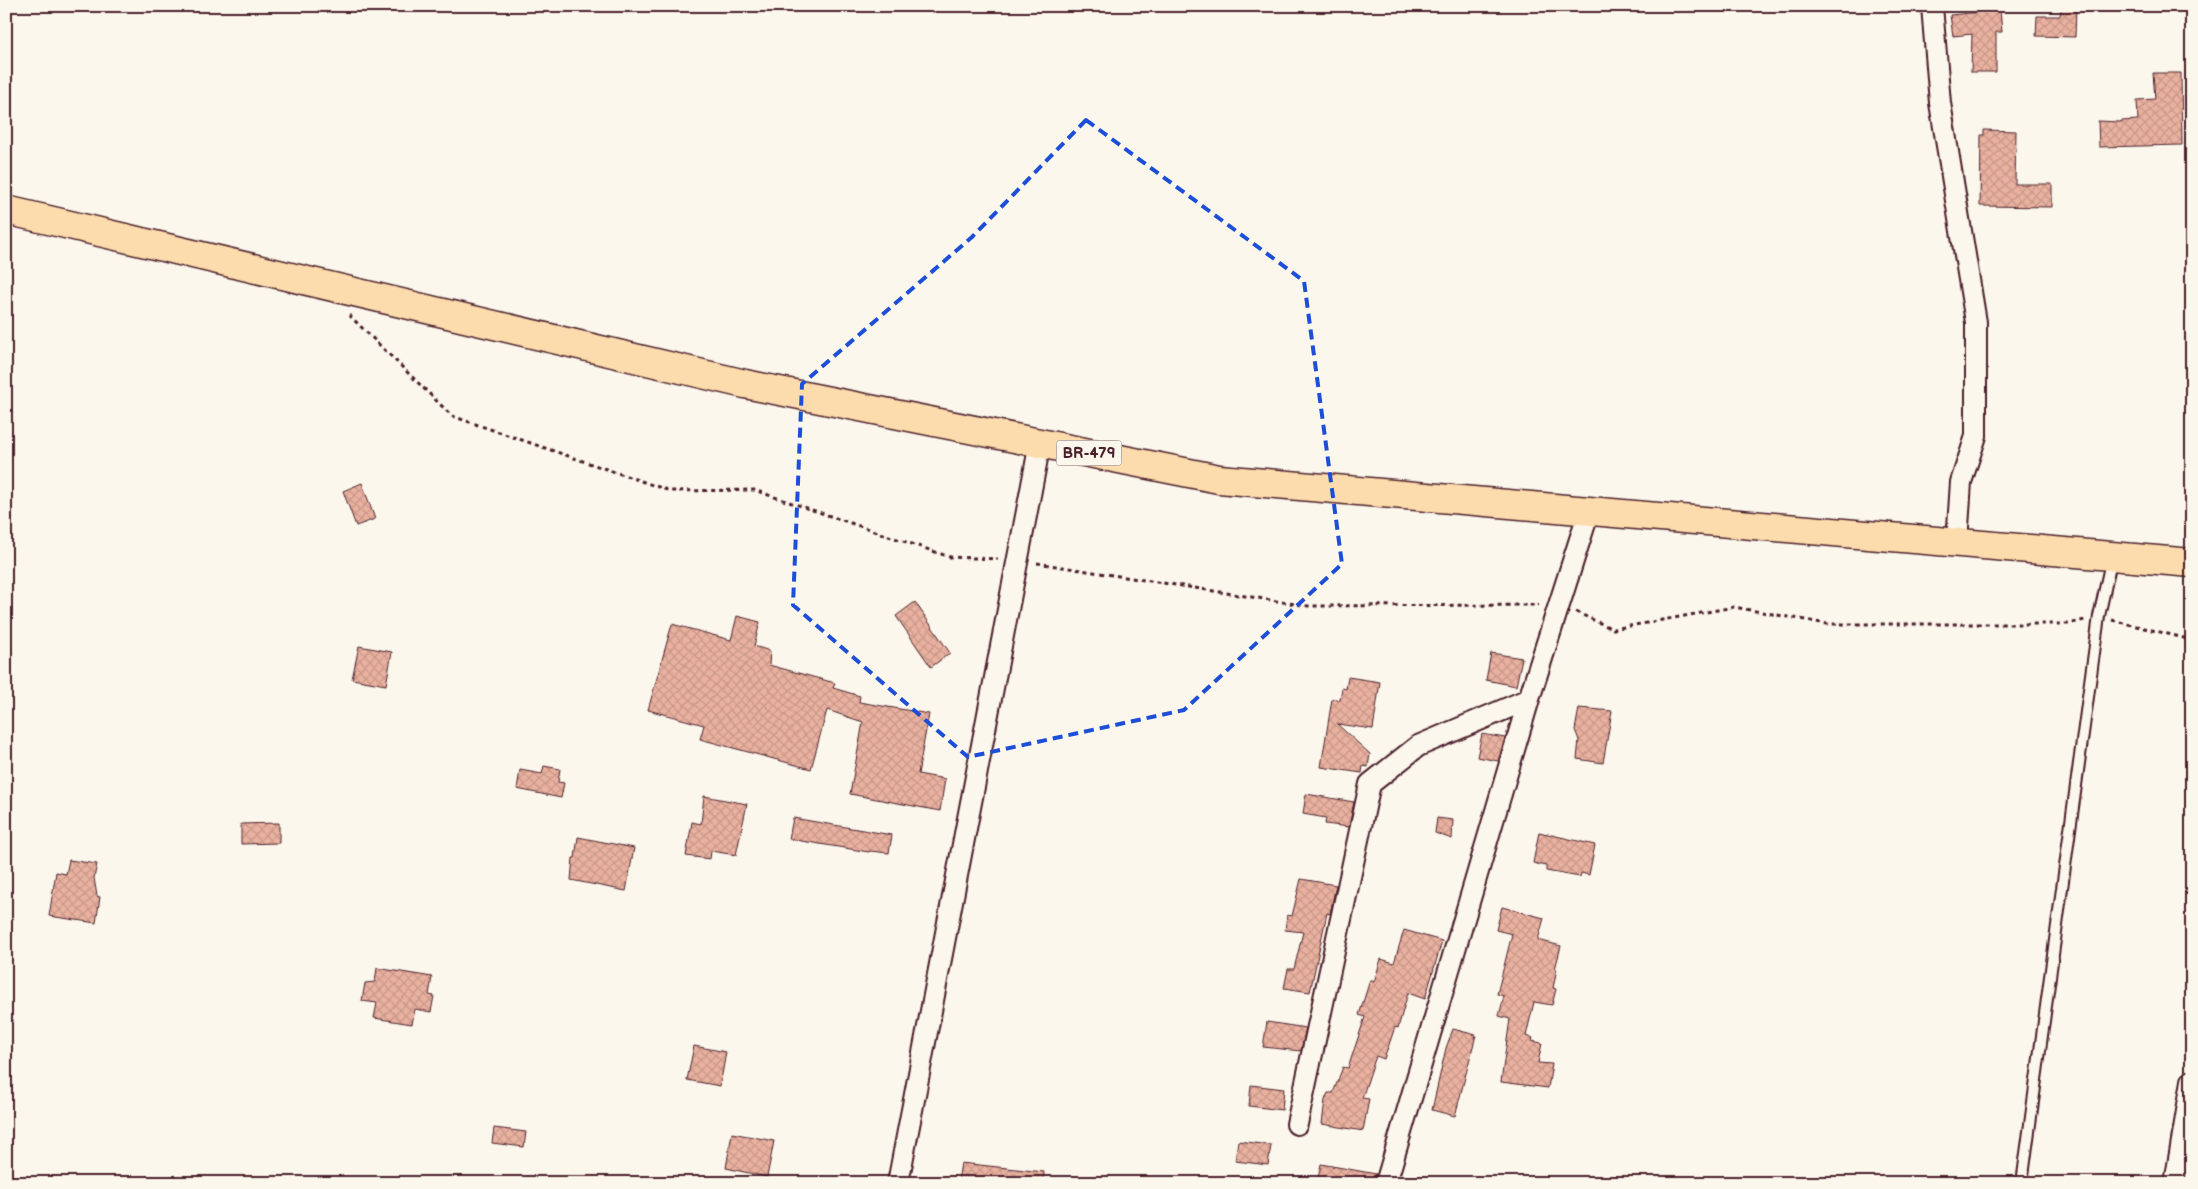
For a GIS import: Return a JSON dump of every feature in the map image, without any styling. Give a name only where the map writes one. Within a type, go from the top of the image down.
[{"type":"main road","name":"BR-479","points":[[6,210],[744,384],[1219,479],[2192,563]]},
{"type":"street","points":[[1932,6],[1940,103],[1976,322],[1976,436],[1961,482],[1957,542]]},
{"type":"street","points":[[898,1183],[1040,443]]},
{"type":"street","points":[[1386,1183],[1529,699],[1589,511]]},
{"type":"street","points":[[1297,1124],[1370,784],[1418,746],[1529,699]]},
{"type":"street","points":[[2175,1183],[2192,1081]]},
{"type":"lane","points":[[2022,1183],[2100,616],[2112,556]]},
{"type":"path","points":[[343,310],[452,416],[670,491],[754,490],[950,557],[1017,560],[1308,606],[1559,604],[1613,630],[1734,606],[1827,624],[2068,624],[2100,616],[2192,640]]},
{"type":"highlighted area","points":[[1086,120],[1304,281],[1342,564],[1184,710],[968,757],[793,605],[802,384],[972,237]]},
{"type":"building","points":[[2061,6],[2076,6],[2075,37],[2036,36],[2037,16],[2060,16]]},
{"type":"building","points":[[2000,10],[2002,32],[1996,32],[1996,72],[1971,72],[1972,34],[1953,36],[1950,15]]},
{"type":"building","points":[[2153,73],[2181,73],[2182,145],[2099,147],[2098,121],[2121,122],[2138,120],[2137,100],[2155,99]]},
{"type":"building","points":[[1984,130],[2016,131],[2015,184],[2052,184],[2052,207],[1980,206],[1981,135],[1984,135]]},
{"type":"building","points":[[362,483],[375,519],[356,526],[343,491]]},
{"type":"building","points":[[915,602],[950,653],[931,667],[896,616]]},
{"type":"building","points":[[737,616],[760,622],[754,646],[770,651],[769,665],[835,683],[833,688],[860,696],[859,702],[929,714],[918,774],[945,779],[940,811],[850,794],[863,722],[827,710],[811,769],[700,739],[704,725],[648,710],[672,624],[731,640]]},
{"type":"building","points":[[359,646],[392,652],[386,685],[352,679]]},
{"type":"building","points":[[1491,653],[1522,658],[1516,686],[1486,680]]},
{"type":"building","points":[[1348,677],[1380,682],[1373,729],[1337,724],[1370,754],[1368,767],[1363,766],[1362,773],[1321,767],[1332,699],[1340,700],[1342,688],[1346,689]]},
{"type":"building","points":[[1579,708],[1612,711],[1603,763],[1577,759],[1579,740],[1575,730]]},
{"type":"building","points":[[1482,734],[1505,738],[1498,761],[1477,757]]},
{"type":"building","points":[[544,766],[560,769],[558,782],[564,783],[561,798],[517,789],[520,770],[542,774]]},
{"type":"building","points":[[1306,794],[1354,802],[1349,827],[1325,824],[1326,818],[1303,814]]},
{"type":"building","points":[[704,796],[747,804],[736,855],[711,851],[710,859],[686,856],[692,822],[701,824]]},
{"type":"building","points":[[793,818],[892,835],[889,853],[869,852],[789,839]]},
{"type":"building","points":[[1437,818],[1453,820],[1452,839],[1435,833]]},
{"type":"building","points":[[279,823],[279,843],[241,844],[241,824]]},
{"type":"building","points":[[1539,832],[1595,845],[1589,875],[1581,873],[1580,877],[1546,871],[1546,866],[1533,863]]},
{"type":"building","points":[[578,837],[634,848],[626,891],[571,880],[573,858],[575,858]]},
{"type":"building","points":[[69,860],[97,864],[94,878],[97,896],[100,897],[96,923],[49,916],[56,872],[66,874]]},
{"type":"building","points":[[1301,879],[1336,885],[1330,914],[1327,913],[1310,992],[1284,988],[1288,969],[1294,969],[1303,932],[1285,930],[1287,915],[1292,916]]},
{"type":"building","points":[[1502,907],[1544,918],[1538,940],[1561,946],[1555,969],[1557,969],[1553,988],[1556,989],[1552,1005],[1534,1002],[1526,1036],[1533,1038],[1532,1041],[1542,1043],[1538,1063],[1552,1064],[1548,1088],[1501,1082],[1510,1019],[1499,1016],[1504,996],[1497,994],[1512,934],[1496,930]]},
{"type":"building","points":[[1404,930],[1442,941],[1425,999],[1408,993],[1398,1028],[1395,1027],[1384,1059],[1376,1056],[1362,1098],[1369,1099],[1363,1131],[1322,1124],[1325,1100],[1328,1093],[1333,1093],[1343,1067],[1348,1068],[1365,1017],[1359,1015],[1370,980],[1374,982],[1381,959],[1394,963]]},
{"type":"building","points":[[377,968],[432,977],[429,995],[434,996],[431,1012],[415,1009],[412,1024],[374,1018],[377,1003],[362,1001],[365,983],[375,982]]},
{"type":"building","points":[[1267,1022],[1306,1028],[1301,1051],[1263,1047]]},
{"type":"building","points":[[1453,1029],[1476,1035],[1455,1116],[1432,1110],[1446,1048]]},
{"type":"building","points":[[694,1046],[726,1052],[720,1086],[687,1080]]},
{"type":"building","points":[[1251,1085],[1284,1089],[1282,1110],[1249,1106]]},
{"type":"building","points":[[494,1128],[526,1132],[524,1147],[492,1143]]},
{"type":"building","points":[[732,1133],[774,1141],[767,1177],[726,1168]]},
{"type":"building","points":[[1238,1141],[1271,1145],[1268,1165],[1235,1161]]},
{"type":"building","points":[[961,1163],[1044,1172],[1043,1183],[958,1181]]},
{"type":"building","points":[[1321,1164],[1376,1174],[1374,1183],[1317,1183]]}]
